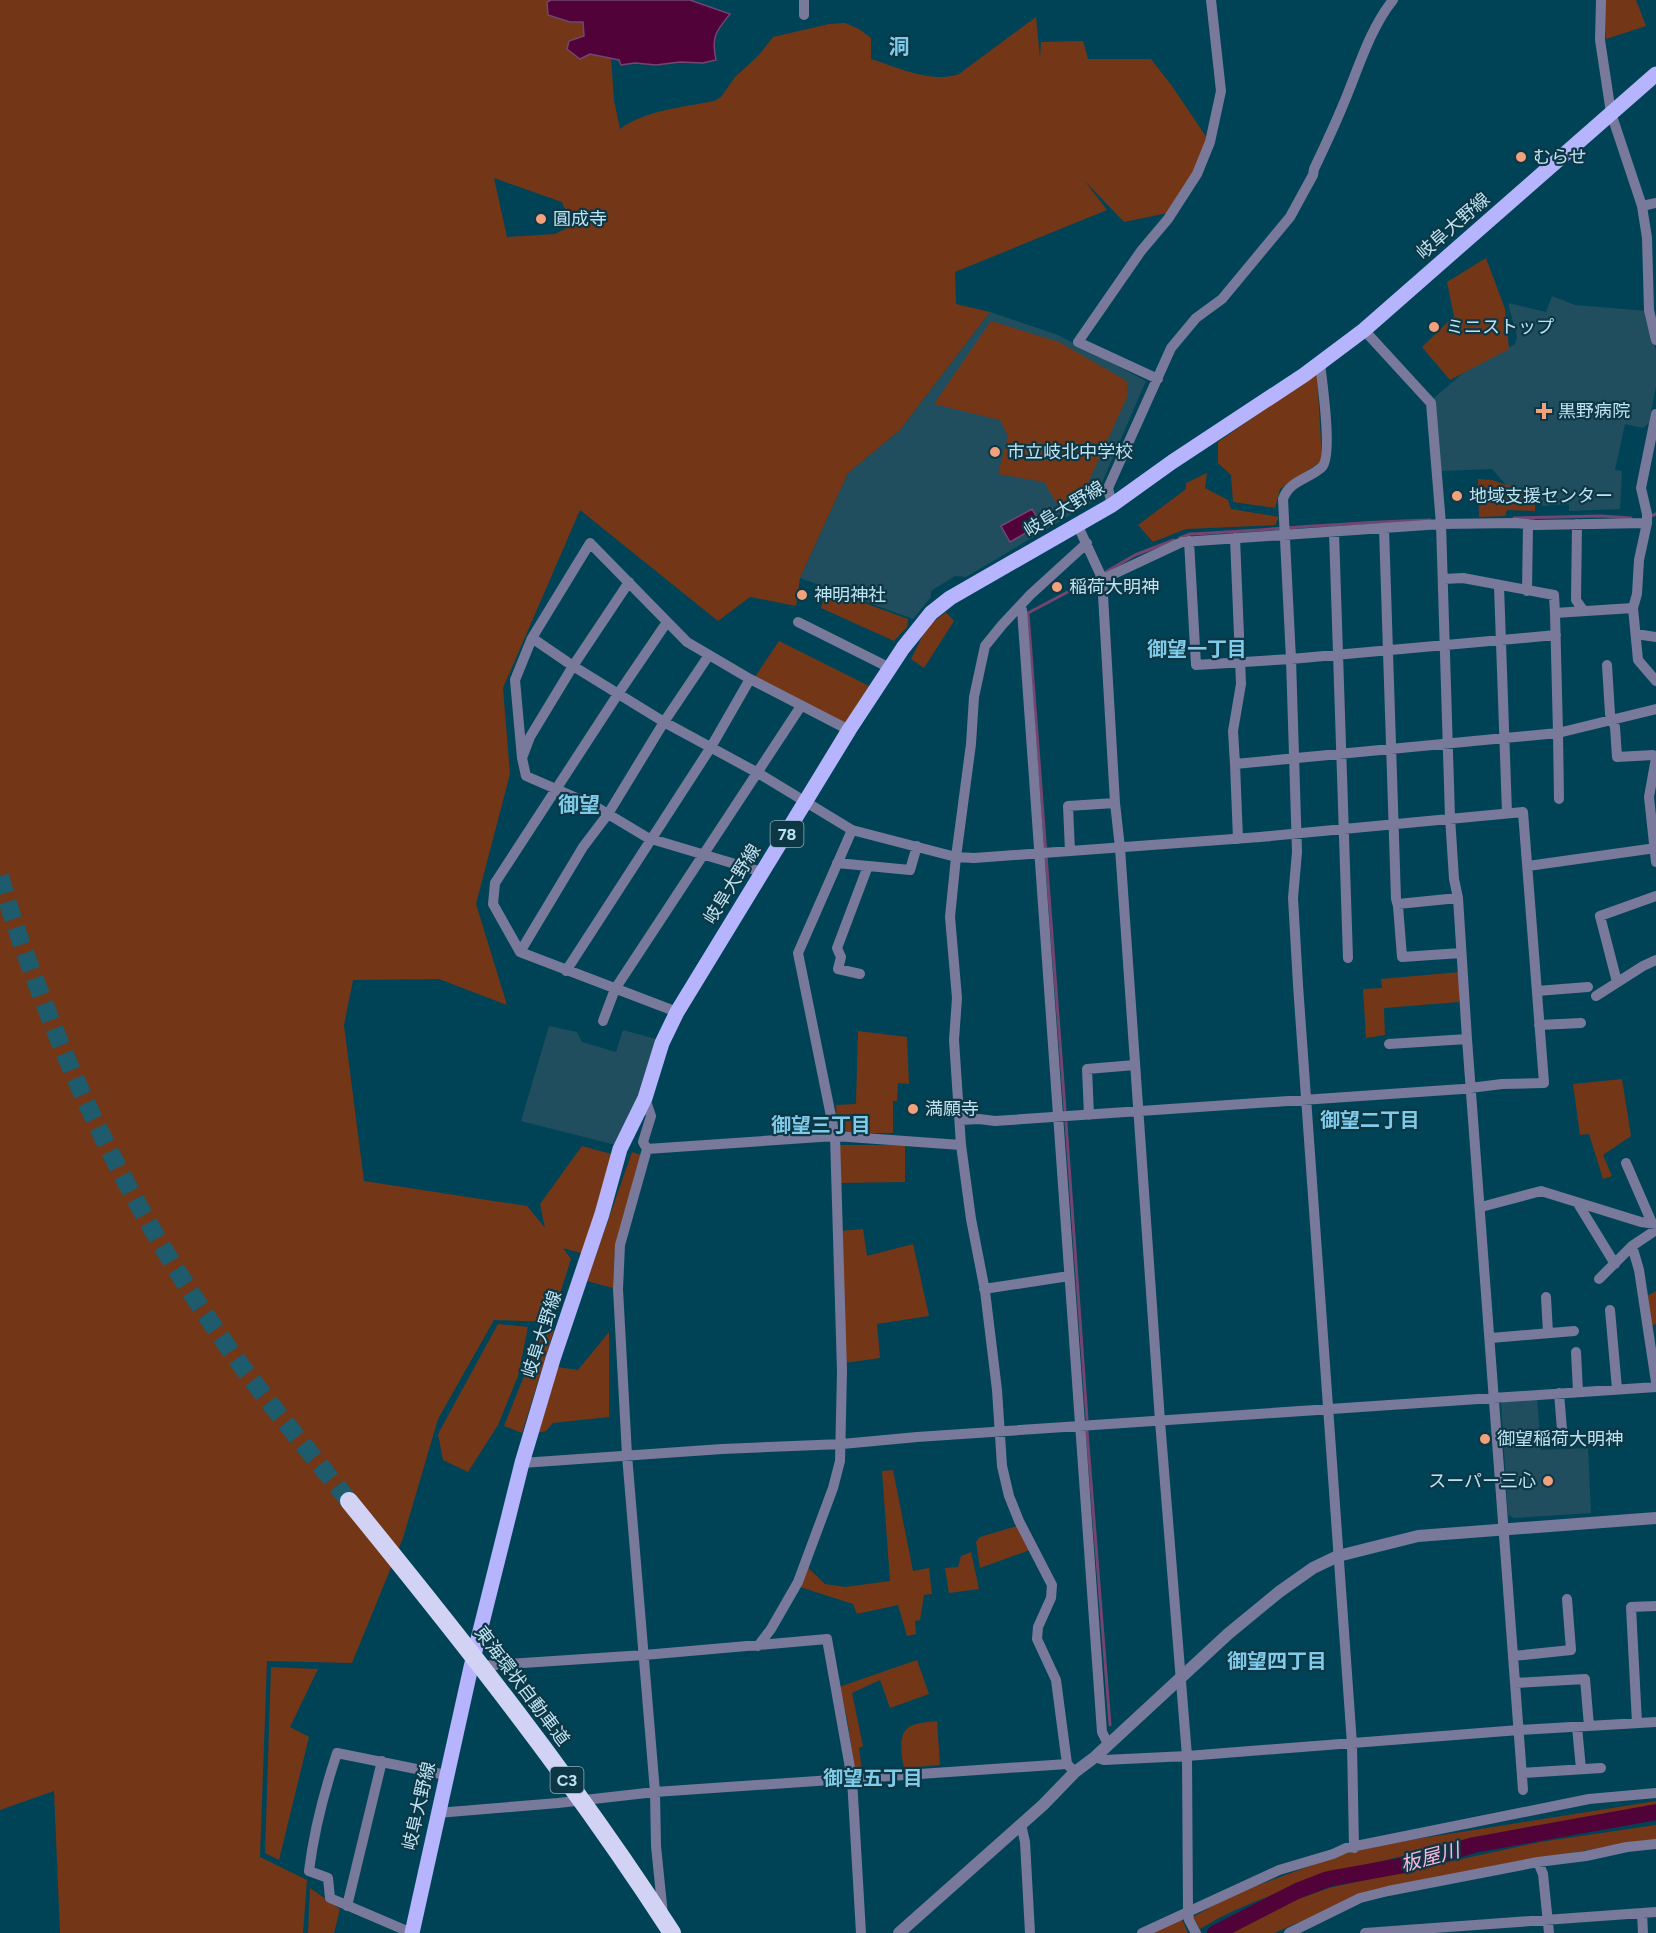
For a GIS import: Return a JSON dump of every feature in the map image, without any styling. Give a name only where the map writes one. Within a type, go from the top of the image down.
[{"type":"highway","name":"東海環状自動車道","points":[[349,1501],[456,1632],[594,1817],[672,1933]]},
{"type":"main road","name":"岐阜大野線","points":[[412,1933],[471,1667],[522,1463],[553,1359],[602,1214],[620,1149],[645,1098],[662,1043],[676,1012],[849,730],[890,668],[924,621],[942,604],[1112,505],[1172,462],[1280,393],[1364,330],[1656,74]]},
{"type":"street","points":[[804,0],[804,15]]},
{"type":"street","points":[[1158,379],[1078,342],[1141,251],[1168,219],[1197,174],[1210,142],[1221,92],[1211,0]]},
{"type":"street","points":[[1112,505],[1108,488],[1171,348],[1196,318],[1222,298],[1290,217],[1313,176],[1366,48],[1386,8],[1393,0]]},
{"type":"street","points":[[1601,0],[1600,40],[1611,113],[1642,206],[1647,238],[1649,310],[1656,340]]},
{"type":"street","points":[[1642,206],[1656,203]]},
{"type":"street","points":[[1364,330],[1431,404],[1441,524],[1454,879],[1458,898],[1470,1088],[1491,1338],[1523,1790]]},
{"type":"street","points":[[1320,363],[1328,445],[1325,463],[1321,468],[1286,490],[1283,499],[1297,852],[1293,898],[1305,1099],[1352,1744],[1354,1848]]},
{"type":"street","points":[[1656,414],[1641,488],[1647,523],[1639,560],[1637,594],[1633,608],[1638,660],[1656,681]]},
{"type":"street","points":[[1101,580],[1182,542],[1441,524],[1647,523]]},
{"type":"street","points":[[1527,591],[1528,524]]},
{"type":"street","points":[[1576,524],[1576,600],[1582,610]]},
{"type":"street","points":[[1078,526],[1102,578],[1115,803],[1187,1756],[1189,1916],[1196,1933]]},
{"type":"street","points":[[1384,528],[1394,823],[1402,957],[1461,953]]},
{"type":"street","points":[[1334,532],[1348,958]]},
{"type":"street","points":[[1235,538],[1241,684],[1233,731],[1238,839]]},
{"type":"street","points":[[1189,542],[1196,665],[1291,659],[1556,635]]},
{"type":"street","points":[[762,872],[652,839],[608,814],[526,776],[514,680],[532,638],[590,543],[687,642],[750,680],[849,730]]},
{"type":"street","points":[[1071,1768],[1056,1680],[1037,1639],[1038,1627],[1051,1598],[1052,1585],[1018,1521],[1008,1496],[1002,1466],[1001,1431],[984,1289],[961,1145],[954,1040],[957,998],[950,917],[971,744],[974,697],[985,646],[1020,607],[1087,543]]},
{"type":"street","points":[[1443,579],[1462,578],[1554,595],[1559,799]]},
{"type":"street","points":[[522,758],[530,736],[629,582]]},
{"type":"street","points":[[1499,586],[1507,813]]},
{"type":"street","points":[[1020,607],[1040,853],[1102,1732],[1108,1744]]},
{"type":"street","points":[[1555,613],[1633,608]]},
{"type":"street","points":[[667,622],[495,884],[493,904],[520,952],[676,1012]]},
{"type":"street","points":[[798,622],[890,668]]},
{"type":"street","points":[[1636,634],[1656,637]]},
{"type":"street","points":[[532,638],[664,722],[758,773],[852,830],[956,857],[974,858],[1238,839],[1344,830],[1450,817],[1523,812],[1544,1083],[1138,1112],[995,1121],[960,1120]]},
{"type":"street","points":[[520,952],[583,847],[608,814],[664,722],[709,655]]},
{"type":"street","points":[[1607,665],[1610,714],[1613,720],[1617,757],[1653,755],[1656,758],[1649,797],[1656,862]]},
{"type":"street","points":[[566,971],[711,747],[750,680]]},
{"type":"street","points":[[603,1021],[615,990],[801,706]]},
{"type":"street","points":[[1235,764],[1558,733],[1656,709]]},
{"type":"street","points":[[1070,851],[1068,806],[1115,803]]},
{"type":"street","points":[[758,1646],[771,1629],[798,1582],[833,1488],[840,1461],[842,1371],[835,1136],[798,953],[852,830]]},
{"type":"street","points":[[837,863],[910,870],[917,846]]},
{"type":"street","points":[[1528,866],[1655,848]]},
{"type":"street","points":[[861,974],[838,969],[841,957],[837,948],[868,866]]},
{"type":"street","points":[[1617,982],[1600,916],[1656,896]]},
{"type":"street","points":[[1398,904],[1458,898]]},
{"type":"street","points":[[1537,991],[1592,992],[1617,982],[1656,960]]},
{"type":"street","points":[[1539,1025],[1581,1023]]},
{"type":"street","points":[[1389,1044],[1467,1039]]},
{"type":"street","points":[[1089,1115],[1087,1069],[1135,1065]]},
{"type":"street","points":[[645,1098],[651,1116],[643,1142],[647,1149],[620,1245],[618,1289],[627,1455],[655,1792],[656,1846],[664,1933]]},
{"type":"street","points":[[647,1149],[835,1136],[961,1145]]},
{"type":"street","points":[[1626,1163],[1655,1226]]},
{"type":"street","points":[[1480,1208],[1541,1191],[1655,1226]]},
{"type":"street","points":[[1577,1202],[1615,1264]]},
{"type":"street","points":[[1599,1279],[1655,1226]]},
{"type":"street","points":[[1632,1246],[1639,1270],[1656,1382]]},
{"type":"street","points":[[984,1289],[1070,1276]]},
{"type":"street","points":[[1546,1297],[1548,1333]]},
{"type":"street","points":[[1610,1310],[1617,1389]]},
{"type":"street","points":[[1491,1338],[1574,1331]]},
{"type":"street","points":[[1576,1352],[1578,1392]]},
{"type":"street","points":[[522,1463],[1656,1387]]},
{"type":"street","points":[[1559,1393],[1563,1442]]},
{"type":"street","points":[[437,1813],[655,1792],[1071,1768],[1095,1757],[1180,1678],[1279,1592],[1312,1568],[1338,1556],[1418,1536],[1656,1518]]},
{"type":"street","points":[[1513,1656],[1571,1650],[1567,1599]]},
{"type":"street","points":[[1637,1723],[1631,1607],[1656,1606]]},
{"type":"street","points":[[471,1667],[827,1639],[852,1779],[861,1933]]},
{"type":"street","points":[[1515,1683],[1585,1679],[1589,1726]]},
{"type":"street","points":[[1095,1757],[1104,1760],[1187,1756],[1519,1730],[1656,1722]]},
{"type":"street","points":[[1577,1727],[1581,1769]]},
{"type":"street","points":[[412,1933],[330,1898],[328,1878],[309,1871],[312,1843],[321,1801],[338,1753],[446,1774]]},
{"type":"street","points":[[347,1906],[382,1761]]},
{"type":"street","points":[[899,1933],[1021,1824],[1071,1768]]},
{"type":"street","points":[[1522,1773],[1601,1768]]},
{"type":"street","points":[[1142,1933],[1189,1916],[1278,1870],[1346,1848],[1588,1799],[1656,1793]]},
{"type":"street","points":[[1021,1824],[1025,1842],[1030,1933]]},
{"type":"street","points":[[1289,1933],[1360,1898],[1388,1891],[1538,1862],[1656,1844]]},
{"type":"street","points":[[1538,1862],[1543,1874],[1549,1933]]},
{"type":"street","points":[[1365,1933],[1548,1921],[1656,1911]]},
{"type":"street","points":[[1642,1913],[1643,1933]]},
{"type":"shaded area","points":[[0,0],[551,0],[547,2],[570,22],[583,22],[584,36],[590,54],[611,58],[614,100],[620,129],[653,113],[714,101],[721,97],[735,77],[758,56],[773,37],[829,24],[845,23],[871,38],[871,59],[926,76],[949,77],[959,74],[1036,17],[1040,58],[1041,42],[1083,41],[1088,59],[1151,59],[1207,138],[1201,158],[1172,212],[1124,222],[1084,180],[1107,210],[955,272],[956,304],[990,312],[900,430],[848,473],[800,578],[796,606],[750,597],[718,621],[580,510],[503,688],[510,774],[476,904],[507,1005],[439,979],[353,980],[344,1025],[364,1181],[527,1206],[545,1228],[540,1204],[582,1146],[615,1155],[584,1254],[563,1248],[571,1259],[551,1322],[494,1320],[438,1419],[403,1538],[352,1663],[267,1661],[260,1857],[307,1880],[303,1933],[60,1933],[54,1791],[0,1810]],"holes":[[[494,178],[562,202],[571,226],[555,234],[507,237]]]},
{"type":"shaded area","points":[[551,0],[690,0],[730,14],[716,35],[714,46],[716,60],[703,63],[621,65],[619,60],[590,54],[580,59],[567,49],[569,41],[584,36],[583,22],[570,22],[548,15],[547,2]]},
{"type":"shaded area","points":[[1604,0],[1636,0],[1646,26],[1606,39]]},
{"type":"shaded area","points":[[1486,258],[1505,309],[1509,349],[1450,380],[1422,347],[1454,316],[1447,282]]},
{"type":"shaded area","name":"黒野病院","points":[[1552,296],[1575,305],[1647,311],[1656,351],[1656,386],[1649,423],[1643,428],[1625,424],[1615,470],[1622,471],[1620,509],[1569,511],[1569,504],[1542,506],[1540,496],[1507,486],[1492,469],[1441,471],[1434,398],[1463,373],[1515,344],[1517,336],[1508,303],[1546,312]]},
{"type":"shaded area","name":"市立岐北中学校","points":[[990,312],[1058,335],[1146,381],[1094,501],[966,577],[955,576],[931,591],[931,597],[913,619],[800,578],[848,473],[900,430]]},
{"type":"shaded area","points":[[991,321],[1059,342],[1127,381],[1128,395],[1082,496],[1060,509],[1044,482],[998,474],[1008,436],[1000,420],[934,404]]},
{"type":"shaded area","points":[[1317,373],[1322,461],[1280,489],[1275,508],[1233,502],[1231,475],[1218,463],[1218,442]]},
{"type":"shaded area","points":[[1207,473],[1205,488],[1228,500],[1231,509],[1279,517],[1275,525],[1186,529],[1153,542],[1138,525],[1186,489],[1186,483]]},
{"type":"shaded area","points":[[1478,479],[1492,480],[1535,495],[1535,511],[1507,510],[1505,516],[1479,517]]},
{"type":"shaded area","points":[[1032,509],[1041,524],[1010,542],[1001,526]]},
{"type":"shaded area","points":[[826,589],[908,619],[907,627],[894,641],[821,608]]},
{"type":"shaded area","points":[[946,612],[954,621],[924,668],[911,659],[927,627]]},
{"type":"shaded area","points":[[779,641],[869,686],[844,725],[755,677]]},
{"type":"shaded area","points":[[1460,972],[1459,1002],[1384,1008],[1385,1035],[1366,1038],[1363,989],[1382,988],[1381,979]]},
{"type":"shaded area","points":[[549,1026],[577,1032],[582,1042],[616,1052],[623,1030],[660,1040],[620,1146],[521,1121]]},
{"type":"shaded area","points":[[858,1031],[907,1037],[909,1084],[898,1083],[897,1101],[893,1101],[893,1133],[844,1133],[837,1127],[836,1105],[856,1104]]},
{"type":"shaded area","points":[[1622,1079],[1631,1136],[1603,1155],[1612,1176],[1603,1179],[1589,1134],[1580,1135],[1573,1084]]},
{"type":"shaded area","points":[[838,1145],[905,1145],[905,1182],[838,1183]]},
{"type":"shaded area","points":[[632,1152],[641,1155],[615,1249],[613,1288],[587,1281]]},
{"type":"shaded area","points":[[863,1229],[867,1256],[913,1244],[929,1316],[877,1324],[880,1358],[844,1363],[841,1231]]},
{"type":"shaded area","points":[[1656,1291],[1656,1324],[1649,1326],[1647,1296]]},
{"type":"shaded area","points":[[498,1324],[528,1327],[518,1376],[498,1425],[468,1472],[443,1460],[438,1434]]},
{"type":"shaded area","points":[[543,1329],[554,1330],[522,1433],[504,1426]]},
{"type":"shaded area","points":[[609,1332],[609,1417],[553,1423],[546,1431],[537,1433],[557,1367],[578,1370]]},
{"type":"shaded area","name":"スーパー三心","points":[[1537,1397],[1541,1450],[1588,1448],[1591,1513],[1514,1518],[1508,1515],[1501,1403],[1503,1400]]},
{"type":"shaded area","points":[[893,1470],[913,1571],[929,1568],[932,1594],[924,1595],[920,1620],[915,1621],[916,1634],[907,1636],[898,1605],[857,1614],[853,1604],[800,1587],[806,1566],[825,1584],[845,1587],[890,1581],[882,1471]]},
{"type":"shaded area","points":[[1017,1526],[1030,1550],[980,1568],[976,1542],[980,1537]]},
{"type":"shaded area","points":[[971,1552],[979,1589],[949,1593],[945,1568],[958,1567],[961,1556]]},
{"type":"shaded area","points":[[917,1660],[929,1694],[890,1708],[880,1680],[852,1693],[863,1746],[859,1748],[862,1770],[855,1771],[847,1718],[839,1687]]},
{"type":"shaded area","points":[[271,1667],[318,1669],[290,1727],[309,1737],[279,1860],[265,1853]]},
{"type":"shaded area","points":[[937,1721],[940,1765],[904,1768],[901,1746],[905,1731],[915,1725]]},
{"type":"shaded area","points":[[1656,1801],[1656,1808],[1524,1830],[1437,1848],[1351,1870],[1252,1903],[1200,1929],[1193,1917],[1232,1895],[1342,1854],[1404,1841]]},
{"type":"shaded area","points":[[1656,1825],[1656,1842],[1625,1844],[1539,1858],[1363,1895],[1274,1933],[1230,1933],[1282,1905],[1329,1888],[1540,1842]]},
{"type":"shaded area","points":[[310,1888],[340,1909],[334,1933],[308,1933]]},
{"type":"shaded area","points":[[1181,1917],[1188,1933],[1148,1933]]},
{"type":"waterway","points":[[1649,517],[1656,514]]},
{"type":"waterway","points":[[1514,518],[1601,516],[1631,518]]},
{"type":"waterway","points":[[1180,538],[1190,534],[1430,520]]},
{"type":"waterway","points":[[1104,573],[1135,555],[1174,540]]},
{"type":"waterway","points":[[1065,1110],[1028,613],[1098,576]]},
{"type":"waterway","points":[[1066,1123],[1087,1419]]},
{"type":"waterway","points":[[1087,1431],[1110,1725]]},
{"type":"waterway","name":"板屋川","points":[[1215,1933],[1297,1891],[1328,1879],[1405,1865],[1474,1845],[1656,1812]]},
{"type":"tunnel","points":[[0,876],[24,949],[77,1082],[143,1213],[194,1296],[236,1358],[349,1501]]},
{"type":"place","name":"むらせ","points":[[1521,157]]},
{"type":"place","name":"圓成寺","points":[[541,219]]},
{"type":"place","name":"ミニストップ","points":[[1434,327]]},
{"type":"place","name":"黒野病院","points":[[1544,411]]},
{"type":"place","name":"市立岐北中学校","points":[[995,452]]},
{"type":"place","name":"地域支援センター","points":[[1457,496]]},
{"type":"place","name":"稲荷大明神","points":[[1057,587]]},
{"type":"place","name":"神明神社","points":[[802,595]]},
{"type":"place","name":"満願寺","points":[[913,1109]]},
{"type":"place","name":"御望稲荷大明神","points":[[1485,1439]]},
{"type":"place","name":"スーパー三心","points":[[1548,1481]]},
{"type":"district","name":"洞","points":[[899,47]]},
{"type":"district","name":"御望一丁目","points":[[1197,649]]},
{"type":"district","name":"御望","points":[[579,805]]},
{"type":"district","name":"御望二丁目","points":[[1370,1120]]},
{"type":"district","name":"御望三丁目","points":[[821,1125]]},
{"type":"district","name":"御望四丁目","points":[[1277,1661]]},
{"type":"district","name":"御望五丁目","points":[[873,1778]]}]
